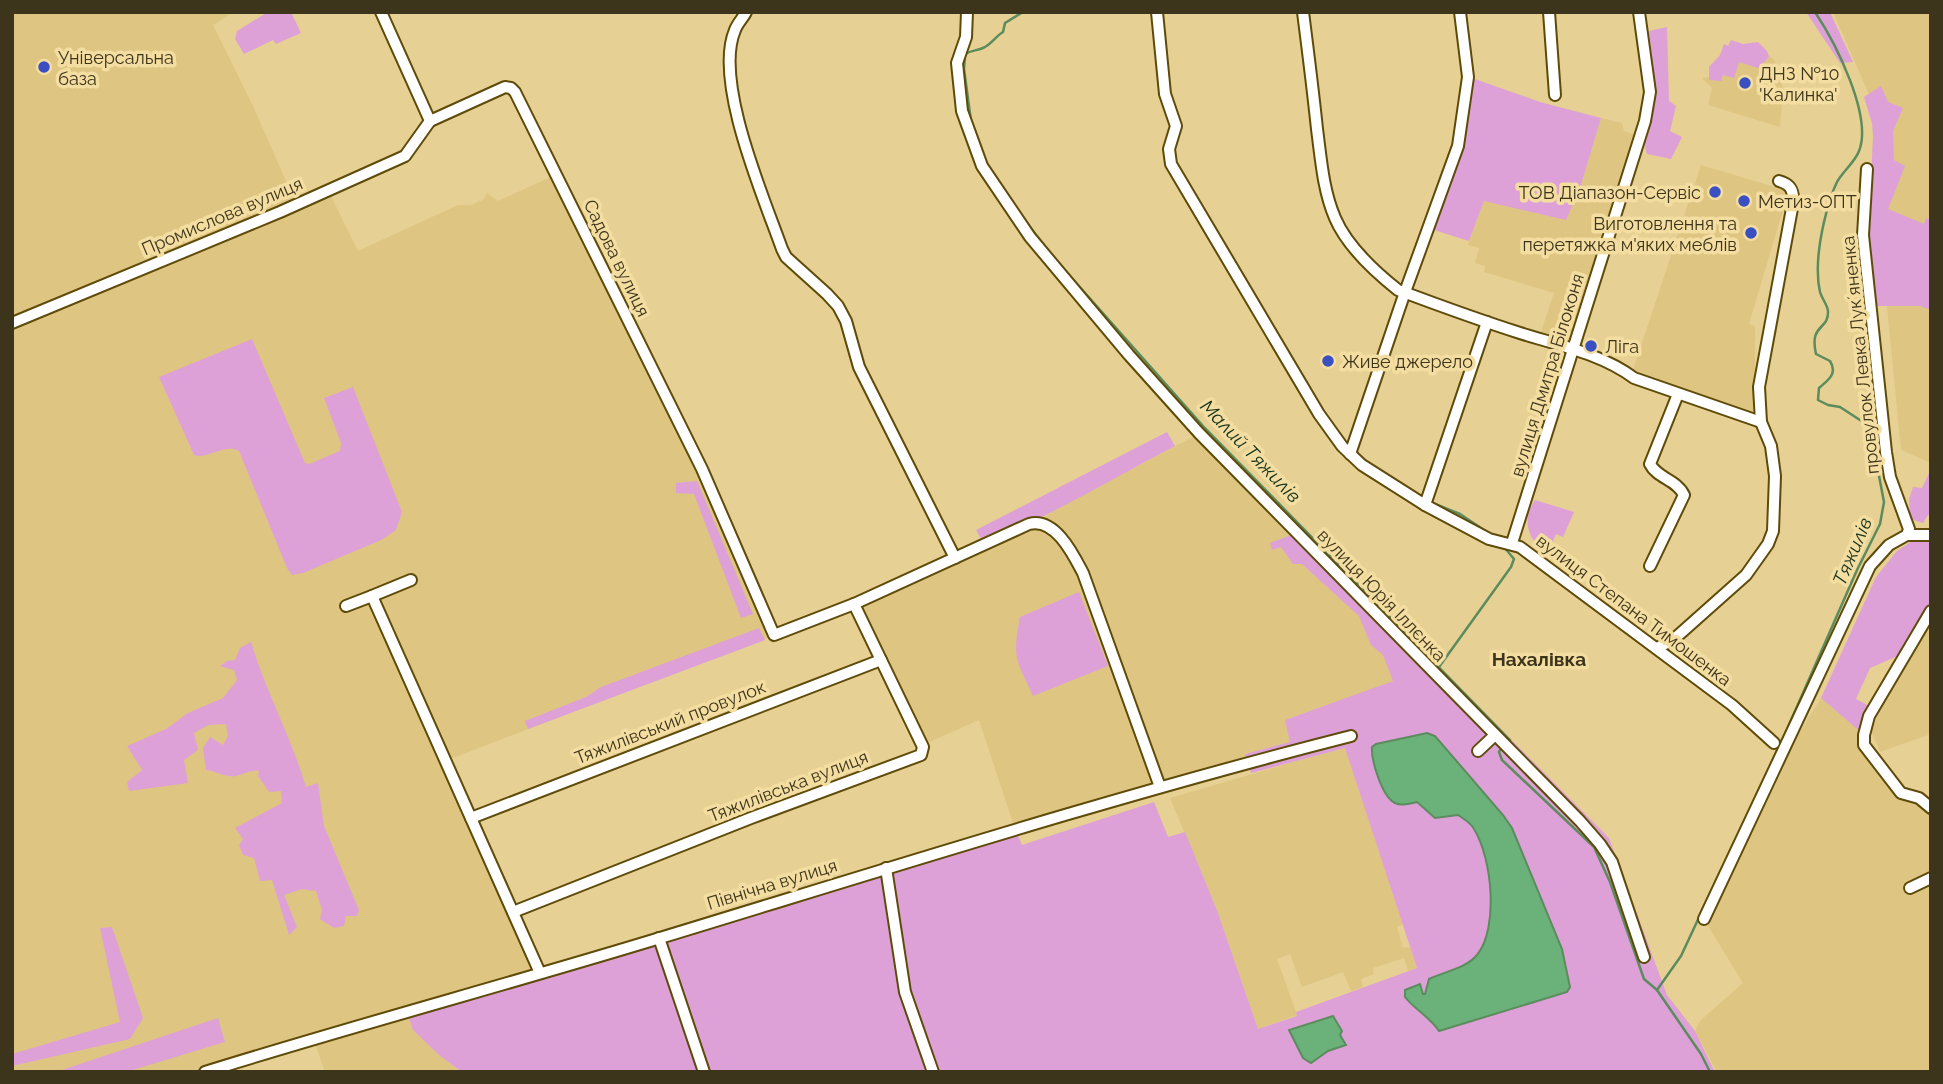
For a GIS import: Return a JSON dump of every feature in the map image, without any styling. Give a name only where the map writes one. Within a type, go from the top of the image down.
[{"type":"street","points":[[381,12],[430,121]]},
{"type":"street","points":[[747,12],[735,30],[731,47],[730,67],[735,114],[782,249],[786,257],[838,306],[846,321],[859,368],[955,558]]},
{"type":"street","name":"вулиця Юрія Іллєнка","points":[[967,12],[966,37],[957,63],[962,111],[982,166],[1030,237],[1199,433],[1580,821],[1604,850],[1614,868],[1644,957]]},
{"type":"street","name":"вулиця Степана Тимошенка","points":[[1157,12],[1165,94],[1176,126],[1169,149],[1171,164],[1319,414],[1350,454],[1362,465],[1425,505],[1489,539],[1512,543],[1732,705],[1774,743]]},
{"type":"street","points":[[1303,12],[1325,189],[1336,220],[1357,251],[1390,284],[1487,322],[1620,367],[1634,378],[1761,422]]},
{"type":"street","points":[[1350,454],[1458,146],[1468,77],[1460,12]]},
{"type":"street","points":[[1549,12],[1555,95]]},
{"type":"street","name":"вулиця Дмитра Білоконя","points":[[1512,543],[1645,121],[1650,92],[1639,12]]},
{"type":"street","name":"Садова вулиця","points":[[430,121],[505,88],[511,88],[515,92],[702,469],[774,635],[854,604]]},
{"type":"street","name":"Промислова вулиця","points":[[12,323],[280,212],[405,156],[430,121]]},
{"type":"street","name":"провулок Левка Лукʼяненка","points":[[1867,169],[1863,235],[1883,425],[1890,477],[1909,529],[1907,535]]},
{"type":"street","points":[[1657,648],[1673,640],[1727,594],[1746,575],[1769,544],[1774,523],[1775,475],[1771,446],[1761,422],[1759,387],[1794,194],[1790,187],[1779,181]]},
{"type":"street","points":[[1425,505],[1487,322]]},
{"type":"street","points":[[1650,566],[1684,495],[1681,488],[1653,470],[1650,464],[1678,394]]},
{"type":"street","points":[[854,604],[1036,522],[1048,526],[1075,558],[1083,573],[1160,787]]},
{"type":"street","points":[[1704,919],[1870,566],[1889,545],[1907,535],[1931,534]]},
{"type":"street","points":[[346,606],[411,580]]},
{"type":"street","points":[[372,596],[540,973]]},
{"type":"street","name":"Тяжилівська вулиця","points":[[513,912],[751,818],[921,755],[923,747],[854,604]]},
{"type":"street","points":[[1931,611],[1869,716],[1864,745],[1901,793],[1919,798],[1931,808]]},
{"type":"street","name":"Тяжилівський провулок","points":[[471,818],[881,660]]},
{"type":"street","points":[[1478,751],[1494,735]]},
{"type":"street","name":"Північна вулиця","points":[[205,1072],[1160,787],[1352,736]]},
{"type":"street","points":[[886,868],[905,992],[933,1072]]},
{"type":"street","points":[[1910,888],[1931,878]]},
{"type":"street","points":[[659,938],[704,1072]]},
{"type":"shaded area","points":[[12,12],[233,12],[213,25],[298,208],[330,194],[358,251],[458,205],[471,205],[483,200],[487,193],[498,201],[553,176],[702,469],[774,635],[445,761],[540,973],[413,1030],[462,1072],[325,1072],[314,1040],[205,1072],[12,1072]]},
{"type":"shaded area","points":[[268,12],[291,12],[301,33],[276,44],[273,40],[244,54],[235,39],[237,31]]},
{"type":"shaded area","points":[[1806,12],[1830,12],[1853,62],[1840,63]]},
{"type":"shaded area","points":[[1833,12],[1931,12],[1931,463],[1901,450],[1887,306],[1882,124]]},
{"type":"shaded area","points":[[1667,27],[1669,101],[1676,106],[1670,131],[1682,137],[1671,159],[1647,154],[1644,144],[1656,92],[1649,31]]},
{"type":"shaded area","points":[[1731,40],[1743,44],[1758,42],[1769,57],[1758,68],[1739,62],[1734,78],[1723,75],[1721,81],[1709,80],[1709,67],[1720,55],[1724,44],[1728,46]]},
{"type":"shaded area","name":"ДНЗ №10 'Калинка'","points":[[1765,52],[1775,61],[1781,74],[1783,91],[1780,127],[1708,105],[1712,88],[1702,78],[1712,77],[1711,67]]},
{"type":"shaded area","points":[[1472,78],[1540,102],[1601,118],[1581,185],[1566,220],[1484,201],[1469,241],[1434,230],[1464,142]]},
{"type":"shaded area","points":[[1881,86],[1888,102],[1903,108],[1893,131],[1894,160],[1905,166],[1888,209],[1924,224],[1926,218],[1931,220],[1931,310],[1920,306],[1874,306],[1869,220],[1873,136],[1864,97]]},
{"type":"shaded area","points":[[1601,118],[1622,123],[1624,131],[1636,135],[1617,195],[1614,195],[1570,338],[1561,342],[1540,335],[1554,293],[1484,272],[1485,266],[1475,263],[1479,248],[1468,245],[1484,201],[1581,185]]},
{"type":"shaded area","points":[[1701,165],[1788,193],[1749,324],[1755,326],[1755,369],[1759,375],[1756,412],[1752,414],[1632,373]]},
{"type":"shaded area","points":[[252,339],[305,463],[309,464],[340,451],[341,443],[324,398],[353,387],[402,512],[396,530],[381,540],[303,573],[292,575],[287,568],[239,451],[228,449],[194,455],[159,377]]},
{"type":"shaded area","points":[[1167,432],[1175,446],[1057,509],[984,544],[976,530]]},
{"type":"shaded area","points":[[1195,436],[1423,671],[1285,720],[1291,742],[1246,754],[1247,762],[1015,829],[979,720],[927,743],[854,604],[1036,522],[1072,500]]},
{"type":"shaded area","points":[[1931,469],[1931,516],[1928,515],[1923,523],[1910,519],[1909,499],[1913,487],[1922,488]]},
{"type":"shaded area","points":[[697,481],[753,614],[741,618],[694,494],[676,493],[676,483]]},
{"type":"shaded area","points":[[1535,500],[1574,512],[1563,537],[1556,534],[1547,555],[1535,543],[1529,529],[1528,515]]},
{"type":"shaded area","points":[[1291,535],[1422,670],[1439,667],[1609,838],[1667,995],[1695,1031],[1715,1072],[462,1072],[413,1030],[407,1013],[1015,829],[1022,845],[1154,802],[1168,837],[1185,832],[1218,913],[1258,1029],[1297,1016],[1296,1012],[1417,968],[1345,748],[1251,773],[1245,754],[1290,742],[1285,720],[1393,681],[1383,655],[1371,645],[1359,616],[1302,564],[1293,564],[1281,547],[1272,550],[1270,543]]},
{"type":"shaded area","points":[[1921,535],[1931,535],[1931,611],[1907,652],[1870,668],[1856,699],[1873,708],[1864,735],[1821,698],[1876,577],[1897,551]]},
{"type":"shaded area","points":[[1079,592],[1108,666],[1033,696],[1017,658],[1016,642],[1020,617]]},
{"type":"shaded area","points":[[1931,620],[1931,734],[1880,752],[1871,730],[1901,669]]},
{"type":"shaded area","points":[[759,628],[765,640],[528,729],[525,721],[586,697],[601,687]]},
{"type":"shaded area","points":[[251,642],[306,787],[318,783],[324,826],[359,910],[357,916],[346,916],[344,926],[334,928],[320,919],[322,910],[316,891],[302,889],[284,895],[297,927],[289,935],[272,880],[260,881],[254,858],[243,855],[239,845],[243,839],[235,828],[282,803],[281,791],[269,792],[258,776],[259,771],[232,776],[206,770],[203,748],[210,737],[223,745],[228,736],[226,724],[208,725],[194,733],[198,750],[184,760],[188,783],[129,791],[127,782],[142,770],[127,746],[166,729],[188,713],[223,698],[237,680],[234,670],[220,666],[235,660],[240,648]]},
{"type":"shaded area","points":[[1821,698],[1864,735],[1893,784],[1931,808],[1931,1072],[1717,1072],[1695,1031],[1701,1020],[1743,983],[1705,921],[1789,749]]},
{"type":"shaded area","points":[[1427,733],[1435,736],[1512,828],[1562,949],[1570,987],[1567,992],[1439,1031],[1405,997],[1405,990],[1420,984],[1425,994],[1429,979],[1461,967],[1477,955],[1488,928],[1490,893],[1485,857],[1471,825],[1458,815],[1435,818],[1417,802],[1403,805],[1395,803],[1386,794],[1378,778],[1372,747]]},
{"type":"shaded area","points":[[1345,747],[1403,924],[1397,927],[1403,948],[1410,947],[1417,968],[1408,971],[1404,958],[1373,968],[1374,974],[1361,979],[1363,987],[1351,991],[1343,972],[1302,987],[1290,954],[1277,959],[1297,1015],[1258,1029],[1218,913],[1170,798]]},
{"type":"shaded area","points":[[112,927],[143,1018],[130,1039],[12,1066],[12,1054],[120,1022],[100,928]]},
{"type":"shaded area","points":[[1333,1016],[1346,1045],[1328,1051],[1311,1063],[1303,1058],[1289,1030]]},
{"type":"shaded area","points":[[218,1018],[225,1042],[126,1072],[56,1072]]},
{"type":"waterway","name":"Малий Тяжилів","points":[[971,121],[964,69],[965,54],[989,45],[1003,32],[1005,23],[1023,12]]},
{"type":"waterway","name":"Тяжилів","points":[[1781,743],[1880,524],[1884,502],[1871,434],[1863,422],[1840,407],[1818,400],[1819,388],[1831,376],[1833,370],[1830,361],[1816,354],[1815,344],[1815,337],[1826,322],[1828,311],[1819,284],[1821,239],[1833,191],[1857,155],[1862,136],[1857,100],[1850,80],[1815,12]]},
{"type":"waterway","name":"Малий Тяжилів","points":[[995,176],[1011,200]]},
{"type":"waterway","name":"Малий Тяжилів","points":[[1026,222],[1048,250]]},
{"type":"waterway","name":"Малий Тяжилів","points":[[1054,258],[1203,426],[1510,740]]},
{"type":"waterway","points":[[1435,504],[1460,514],[1490,534]]},
{"type":"waterway","points":[[1439,667],[1511,567],[1514,559],[1504,547]]},
{"type":"waterway","name":"Малий Тяжилів","points":[[1502,747],[1499,752],[1502,760],[1594,847],[1610,882],[1644,979],[1657,990],[1701,1054],[1710,1072]]},
{"type":"waterway","name":"Тяжилів","points":[[1657,990],[1681,956],[1723,866]]},
{"type":"place","name":"Універсальна база","points":[[44,67]]},
{"type":"place","name":"ДНЗ №10 'Калинка'","points":[[1745,83]]},
{"type":"place","name":"ТОВ Діапазон-Сервіс","points":[[1715,192]]},
{"type":"place","name":"Метиз-ОПТ","points":[[1744,201]]},
{"type":"place","name":"Виготовлення та перетяжка м'яких меблів","points":[[1751,233]]},
{"type":"place","name":"Ліга","points":[[1591,346]]},
{"type":"place","name":"Живе джерело","points":[[1328,361]]},
{"type":"district","name":"Нахалівка","points":[[1539,659]]}]
